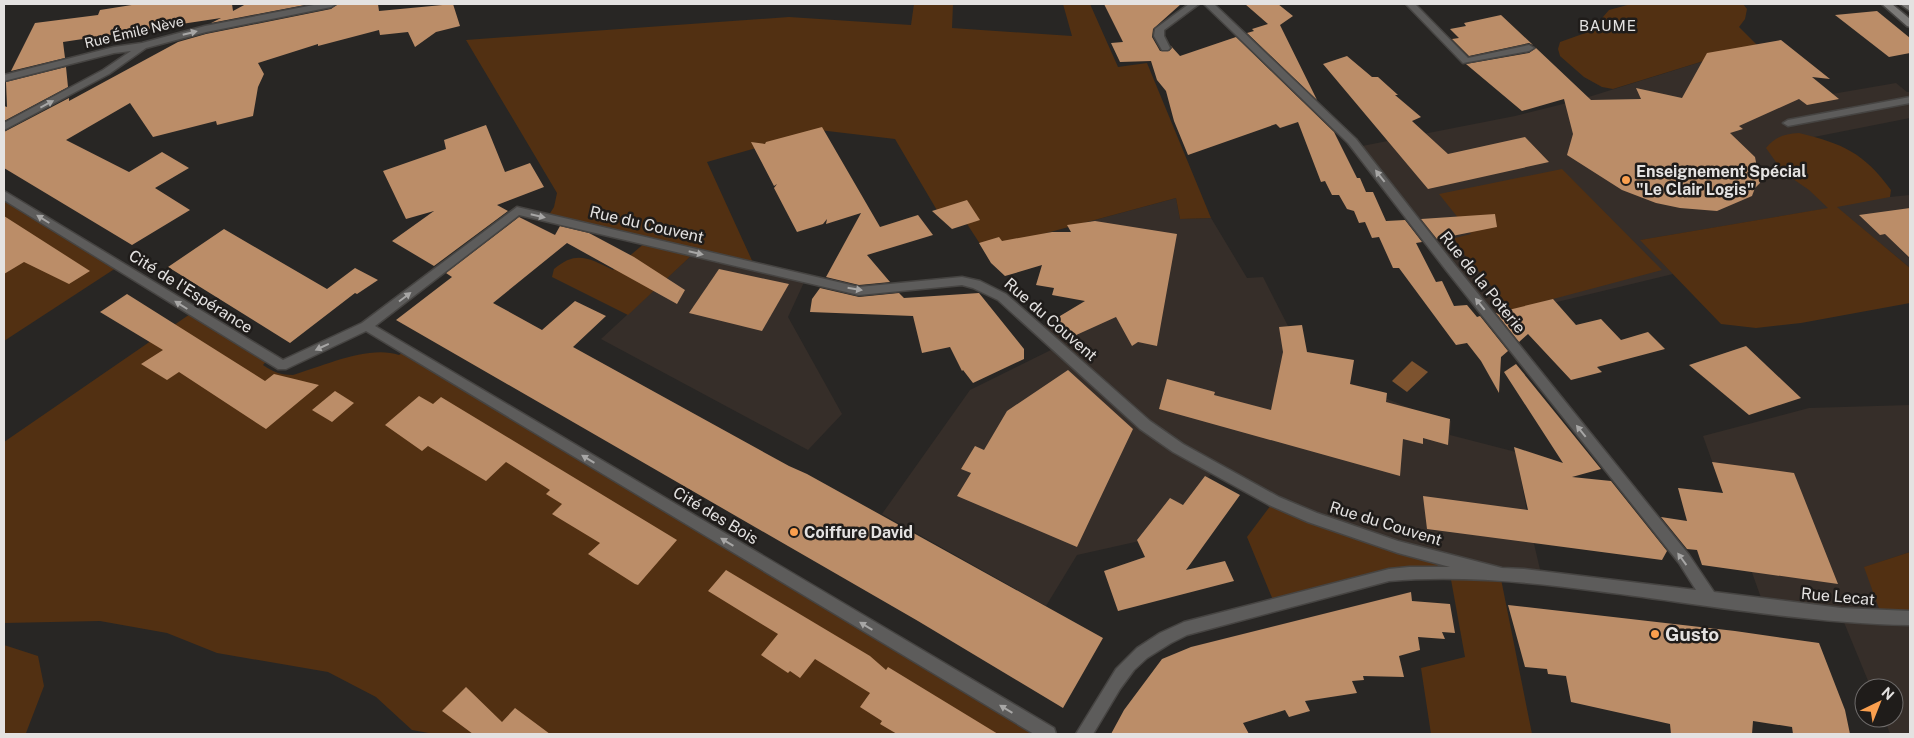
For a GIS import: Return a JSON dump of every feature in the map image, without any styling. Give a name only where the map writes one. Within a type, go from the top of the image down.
[{"type":"main road","points":[[1888,4],[1910,24]]},
{"type":"main road","points":[[1905,4],[1910,8]]},
{"type":"street","name":"Rue Émile Nève","points":[[4,78],[114,50],[143,46],[205,29],[331,4]]},
{"type":"street","points":[[1165,48],[1159,36],[1160,29],[1194,4]]},
{"type":"street","name":"Rue de la Poterie","points":[[1209,4],[1352,141],[1450,267],[1684,559],[1710,599]]},
{"type":"street","points":[[1410,4],[1466,61],[1529,48]]},
{"type":"street","points":[[4,127],[106,72],[143,46]]},
{"type":"street","points":[[1788,123],[1910,100]]},
{"type":"street","name":"Cité de l'Espérance","points":[[4,194],[282,366],[366,326]]},
{"type":"street","name":"Rue du Couvent","points":[[366,326],[517,211],[859,291],[962,281],[976,284],[1002,296],[1145,425],[1178,448],[1215,469],[1274,501],[1313,518],[1398,547],[1500,574]]},
{"type":"street","name":"Cité des Bois","points":[[366,326],[1048,734]]},
{"type":"street","name":"Rue du Couvent","points":[[1084,734],[1131,662],[1157,643],[1184,629],[1389,574],[1524,575],[1764,606]]},
{"type":"street","name":"Rue Lecat","points":[[1764,606],[1842,615],[1910,618]]},
{"type":"shaded area","points":[[914,4],[953,4],[952,28],[1072,36],[1063,4],[1090,4],[1118,67],[1147,63],[1211,218],[1180,219],[1176,198],[984,250],[956,207],[938,212],[895,139],[819,130],[707,162],[755,267],[694,253],[628,315],[552,277],[554,269],[569,259],[576,258],[590,259],[613,270],[646,242],[547,218],[554,207],[557,193],[466,40],[789,17],[911,25]]},
{"type":"shaded area","points":[[1631,4],[1743,4],[1747,9],[1745,19],[1739,27],[1762,50],[1723,55],[1613,89],[1602,87],[1584,77],[1560,56],[1558,49],[1560,42],[1591,31],[1609,10]]},
{"type":"shaded area","name":"Enseignement Spécial \"Le Clair Logis\"","points":[[1723,55],[1832,94],[1896,83],[1907,92],[1910,92],[1910,118],[1814,137],[1890,197],[1910,195],[1910,268],[1836,207],[1641,240],[1673,274],[1491,318],[1357,147],[1515,116],[1579,100]]},
{"type":"shaded area","points":[[1799,133],[1828,141],[1851,151],[1871,167],[1891,190],[1890,197],[1837,207],[1910,268],[1910,303],[1801,323],[1756,328],[1721,324],[1640,240],[1828,208],[1809,190],[1783,172],[1766,148],[1780,137]]},
{"type":"shaded area","points":[[1562,169],[1662,270],[1512,310],[1451,239],[1471,234],[1439,194]]},
{"type":"shaded area","points":[[4,195],[119,266],[4,341]]},
{"type":"shaded area","points":[[1176,198],[1180,219],[1211,218],[1247,278],[1263,277],[1290,330],[1307,356],[1353,363],[1350,384],[1427,415],[1451,421],[1450,435],[1516,452],[1528,518],[1542,578],[1524,575],[1313,518],[1215,469],[1183,510],[1144,540],[1077,555],[1046,606],[882,514],[970,390],[1057,347],[1038,329],[1081,304],[1088,305],[1100,252],[1091,221]]},
{"type":"shaded area","points":[[694,253],[806,278],[788,317],[842,414],[808,450],[601,339]]},
{"type":"shaded area","points":[[193,312],[269,358],[263,365],[285,374],[293,375],[360,355],[387,353],[399,355],[406,350],[1048,734],[434,734],[412,730],[376,697],[328,672],[217,653],[167,633],[100,621],[4,623],[4,442]]},
{"type":"shaded area","points":[[1412,361],[1428,372],[1407,392],[1392,381]]},
{"type":"shaded area","points":[[1910,405],[1910,552],[1865,567],[1882,617],[1910,619],[1910,734],[1890,734],[1888,728],[1904,728],[1904,678],[1867,678],[1841,615],[1764,606],[1703,436],[1809,408]]},
{"type":"shaded area","points":[[1274,501],[1500,574],[1532,734],[1431,734],[1421,668],[1465,657],[1450,574],[1409,573],[1275,605],[1247,537]]},
{"type":"shaded area","points":[[1910,552],[1910,618],[1882,617],[1864,567]]},
{"type":"shaded area","points":[[4,645],[38,656],[44,686],[26,733],[28,734],[4,734]]},
{"type":"building","points":[[138,4],[232,4],[233,11],[246,4],[310,4],[211,23],[221,18],[63,42],[65,58],[11,71],[35,23],[98,15],[100,10]]},
{"type":"building","points":[[338,4],[378,4],[379,11],[453,4],[460,26],[436,32],[415,47],[408,32],[380,35],[379,30],[318,46],[318,44],[258,63],[264,74],[258,87],[253,116],[217,125],[216,121],[153,137],[130,103],[66,140],[129,172],[162,152],[189,168],[155,188],[190,210],[132,245],[4,168],[4,132],[69,98],[69,101],[178,42],[206,34],[331,9]]},
{"type":"building","points":[[1104,4],[1181,4],[1153,29],[1152,37],[1160,51],[1169,51],[1172,48],[1170,45],[1180,56],[1236,37],[1334,132],[1366,192],[1373,192],[1386,221],[1405,220],[1422,242],[1416,243],[1436,282],[1442,281],[1454,306],[1467,305],[1477,317],[1480,316],[1508,351],[1501,357],[1499,393],[1481,361],[1467,343],[1456,345],[1399,268],[1393,268],[1379,237],[1372,238],[1365,222],[1359,223],[1354,211],[1347,209],[1339,195],[1332,195],[1325,181],[1321,182],[1298,122],[1280,128],[1276,124],[1188,155],[1174,121],[1166,91],[1157,80],[1151,61],[1120,62],[1111,43],[1123,42]]},
{"type":"building","points":[[1245,4],[1278,4],[1293,16],[1280,25],[1317,100],[1247,33],[1254,31],[1252,29],[1268,24]]},
{"type":"building","points":[[1877,11],[1910,38],[1910,53],[1889,57],[1835,15]]},
{"type":"building","points":[[1501,15],[1533,45],[1529,43],[1469,56],[1452,39],[1459,38],[1450,29],[1466,26],[1464,23]]},
{"type":"building","points":[[1781,40],[1830,79],[1812,77],[1839,99],[1807,105],[1799,99],[1739,126],[1743,129],[1730,133],[1755,157],[1760,183],[1755,188],[1752,196],[1717,211],[1680,208],[1656,203],[1622,190],[1567,155],[1573,134],[1564,99],[1522,111],[1466,64],[1529,53],[1536,48],[1591,100],[1641,99],[1636,88],[1682,98],[1707,53]]},
{"type":"building","points":[[1347,56],[1372,77],[1378,77],[1398,95],[1395,95],[1421,117],[1412,121],[1448,154],[1525,137],[1549,162],[1428,189],[1323,64]]},
{"type":"building","points":[[66,67],[68,87],[4,121],[4,106],[7,107],[6,82]]},
{"type":"building","points":[[486,125],[505,172],[530,163],[544,187],[497,205],[508,211],[434,266],[392,241],[434,211],[406,219],[383,171],[446,149],[444,140]]},
{"type":"building","points":[[822,127],[880,227],[918,215],[933,235],[867,255],[890,282],[859,285],[826,277],[861,213],[826,224],[827,219],[823,224],[797,232],[774,188],[777,184],[774,186],[751,142],[765,144],[766,142]]},
{"type":"building","points":[[967,200],[980,220],[952,229],[932,211]]},
{"type":"building","points":[[1910,208],[1910,258],[1885,234],[1880,235],[1859,215]]},
{"type":"building","points":[[1495,214],[1497,227],[1437,239],[1421,219]]},
{"type":"building","points":[[4,216],[90,271],[69,284],[24,262],[4,274]]},
{"type":"building","points":[[519,217],[555,235],[560,226],[589,233],[634,257],[685,290],[677,304],[567,243],[493,303],[542,330],[575,301],[606,316],[573,347],[1103,638],[1063,708],[918,621],[396,320],[452,277],[446,273]]},
{"type":"building","points":[[1095,221],[1177,234],[1157,346],[1138,342],[1132,346],[1116,317],[1074,336],[1055,319],[1085,301],[1052,295],[1054,288],[1036,285],[1042,265],[1005,276],[991,263],[979,243],[999,237],[1002,241],[1052,232],[1071,232],[1067,225]]},
{"type":"building","points":[[224,229],[327,289],[355,268],[378,280],[357,294],[355,293],[290,343],[168,267]]},
{"type":"building","points":[[719,269],[789,284],[762,331],[689,313]]},
{"type":"building","points":[[820,288],[859,297],[899,293],[904,298],[979,293],[1024,349],[1024,359],[973,383],[962,371],[950,347],[922,353],[913,316],[810,312],[812,299]]},
{"type":"building","points":[[127,294],[265,381],[274,374],[319,385],[266,429],[179,372],[167,380],[141,364],[163,350],[100,312]]},
{"type":"building","points":[[1553,299],[1576,325],[1601,319],[1621,340],[1648,332],[1665,349],[1597,367],[1602,372],[1571,380],[1528,334],[1519,342],[1496,313]]},
{"type":"building","points":[[1302,325],[1307,352],[1354,360],[1350,384],[1387,393],[1386,402],[1450,419],[1448,445],[1423,438],[1423,444],[1403,439],[1400,476],[1159,409],[1167,379],[1215,392],[1214,395],[1271,410],[1283,352],[1279,327]]},
{"type":"building","points":[[1746,346],[1801,398],[1749,415],[1689,365]]},
{"type":"building","points":[[1516,364],[1601,469],[1572,477],[1611,481],[1667,551],[1662,560],[1427,529],[1423,496],[1528,510],[1514,447],[1563,463],[1504,372]]},
{"type":"building","points":[[1068,370],[1133,429],[1077,547],[957,496],[971,473],[961,469],[975,446],[984,450],[1007,411]]},
{"type":"building","points":[[335,391],[354,403],[332,422],[312,410]]},
{"type":"building","points":[[419,396],[433,404],[441,397],[677,540],[638,585],[635,584],[588,554],[600,543],[552,514],[562,504],[546,494],[550,490],[506,462],[486,481],[428,446],[422,451],[385,425]]},
{"type":"building","points":[[1712,462],[1794,473],[1838,584],[1702,565],[1697,550],[1687,549],[1661,517],[1687,521],[1678,488],[1723,493]]},
{"type":"building","points":[[1205,476],[1240,495],[1186,570],[1225,561],[1234,581],[1118,611],[1104,571],[1145,557],[1137,540],[1170,498],[1183,505]]},
{"type":"building","points":[[726,570],[870,656],[886,670],[888,667],[998,734],[897,734],[880,724],[882,721],[860,707],[870,693],[815,659],[800,678],[790,671],[788,673],[761,655],[778,634],[708,591]]},
{"type":"building","points":[[1411,592],[1412,601],[1450,604],[1455,633],[1442,632],[1445,639],[1418,637],[1420,650],[1399,656],[1404,677],[1363,676],[1364,680],[1352,681],[1357,693],[1305,701],[1310,711],[1289,717],[1285,710],[1243,723],[1249,734],[1111,734],[1124,710],[1162,659],[1191,647]]},
{"type":"building","points":[[1508,605],[1735,631],[1819,643],[1845,710],[1850,734],[1793,734],[1792,727],[1753,721],[1752,734],[1671,734],[1670,724],[1571,702],[1566,676],[1548,674],[1547,669],[1525,667]]},
{"type":"building","points":[[466,687],[502,722],[515,708],[550,734],[473,734],[442,711]]},
{"type":"place","name":"Enseignement Spécial \"Le Clair Logis\"","points":[[1626,180]]},
{"type":"place","name":"Coiffure David","points":[[794,532]]},
{"type":"place","name":"Gusto","points":[[1655,634]]},
{"type":"district","name":"BAUME","points":[[1608,26]]}]
